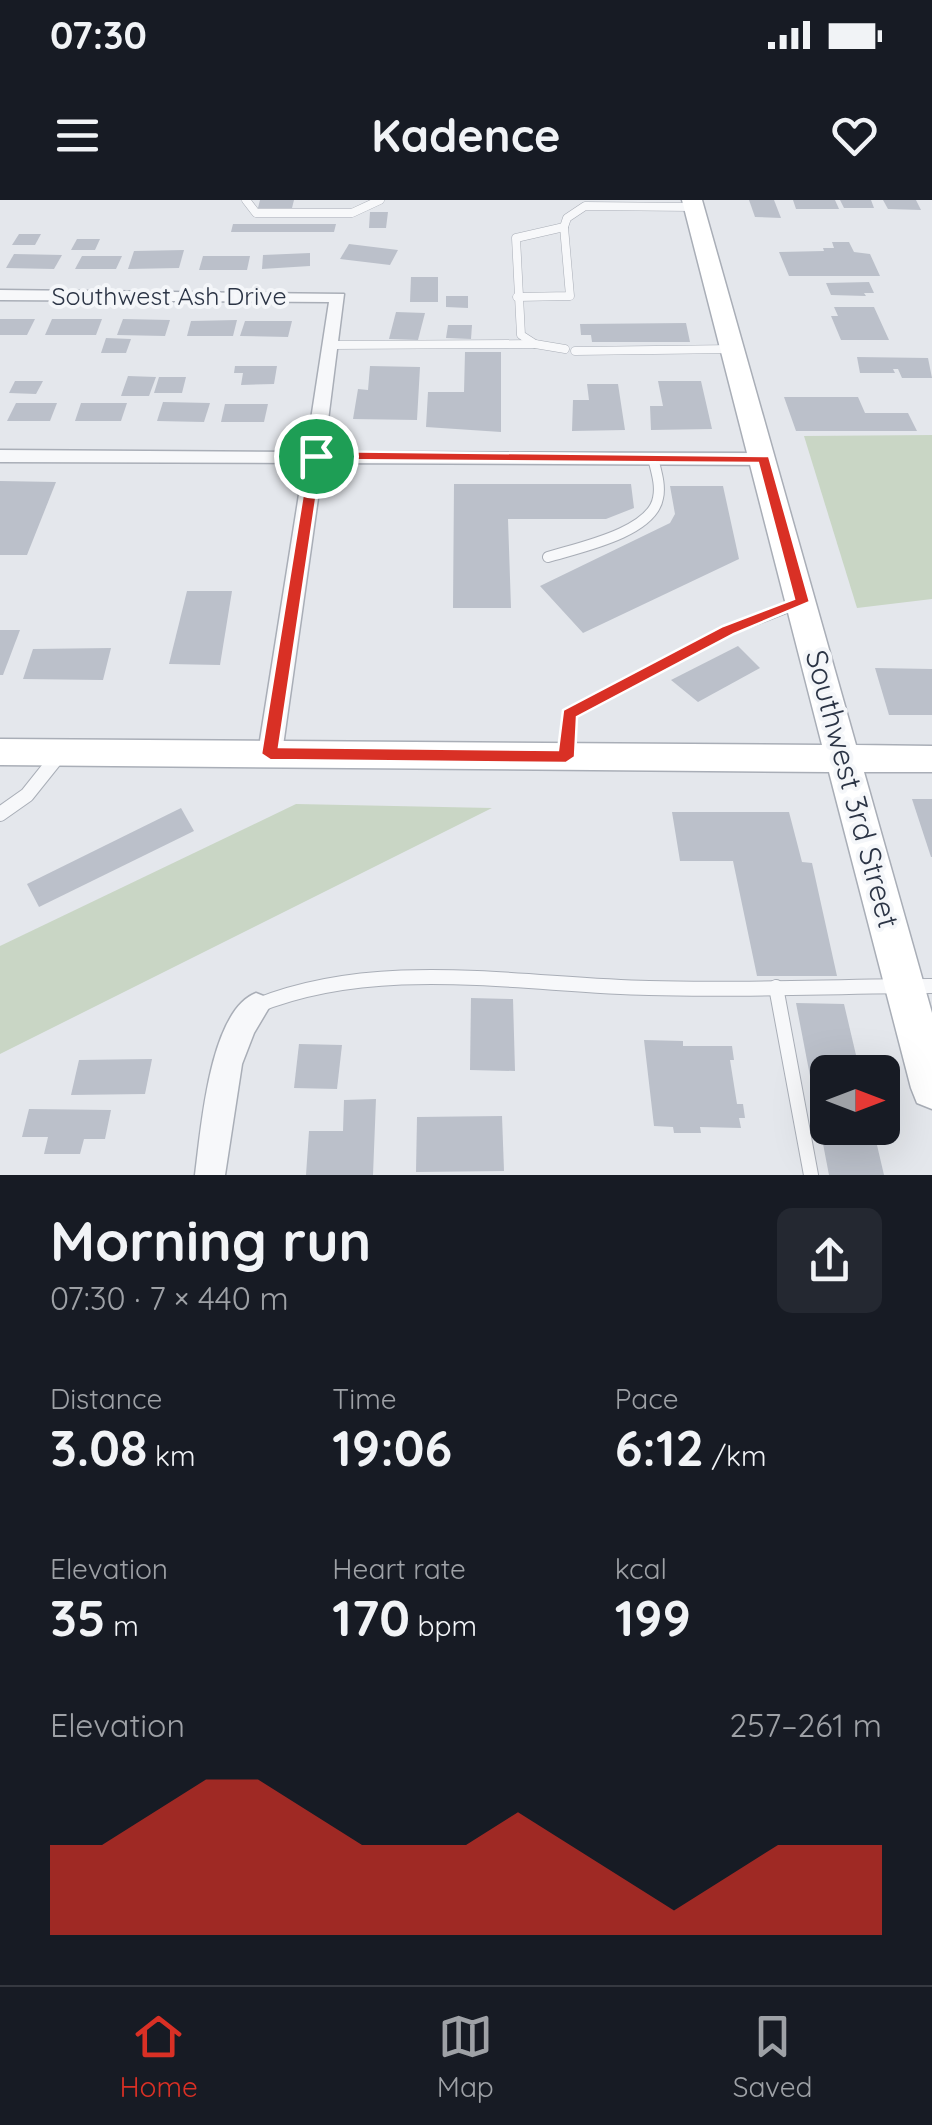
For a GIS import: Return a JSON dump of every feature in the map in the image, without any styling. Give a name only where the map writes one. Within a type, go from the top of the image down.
[{"type":"street","name":"Southwest 3rd Street","points":[[693,203],[844,759],[918,986],[932,1088]]},
{"type":"street","name":"Southwest Ash Drive","points":[[0,295],[338,297],[332,346]]},
{"type":"street","points":[[270,754],[332,346]]},
{"type":"street","points":[[0,456],[764,459]]},
{"type":"street","points":[[0,752],[932,760]]},
{"type":"street","points":[[210,1175],[229,1055],[239,1026],[256,1006]]},
{"type":"lane","points":[[246,201],[256,212],[352,213],[378,201]]},
{"type":"lane","points":[[517,297],[570,296],[564,227],[567,218],[584,206],[693,203]]},
{"type":"lane","points":[[535,344],[521,335],[516,238],[564,227]]},
{"type":"lane","points":[[332,346],[535,344],[570,350],[734,349]]},
{"type":"lane","points":[[548,557],[634,528],[656,508],[660,492],[653,458]]},
{"type":"lane","points":[[566,757],[569,714],[728,630],[802,602]]},
{"type":"lane","points":[[0,814],[28,795],[61,752]]},
{"type":"lane","points":[[256,1006],[273,995],[300,988],[398,979],[649,988],[918,986]]},
{"type":"lane","points":[[776,987],[812,1175]]},
{"type":"green space","points":[[932,435],[932,599],[857,608],[804,436]]},
{"type":"green space","points":[[296,804],[492,808],[0,1054],[0,946]]},
{"type":"building","points":[[260,200],[294,200],[292,208],[258,208]]},
{"type":"building","points":[[749,200],[774,200],[781,218],[755,217]]},
{"type":"building","points":[[793,200],[835,200],[839,209],[796,209]]},
{"type":"building","points":[[840,200],[871,200],[874,208],[844,208]]},
{"type":"building","points":[[883,200],[916,200],[921,210],[888,209]]},
{"type":"building","points":[[370,212],[388,212],[386,228],[369,228]]},
{"type":"building","points":[[233,224],[336,224],[334,232],[231,232]]},
{"type":"building","points":[[19,234],[41,234],[35,245],[12,245]]},
{"type":"building","points":[[77,239],[100,239],[95,250],[71,250]]},
{"type":"building","points":[[832,242],[849,242],[854,252],[870,254],[880,276],[789,276],[779,252],[824,251],[823,248],[834,248]]},
{"type":"building","points":[[349,244],[398,250],[390,265],[340,259]]},
{"type":"building","points":[[184,250],[179,268],[128,269],[134,251]]},
{"type":"building","points":[[310,253],[310,266],[262,269],[263,255]]},
{"type":"building","points":[[14,254],[62,255],[54,269],[6,268]]},
{"type":"building","points":[[82,256],[122,256],[116,269],[75,269]]},
{"type":"building","points":[[203,256],[250,256],[247,270],[199,270]]},
{"type":"building","points":[[411,277],[438,277],[438,302],[410,302]]},
{"type":"building","points":[[869,282],[874,293],[864,293],[866,296],[831,295],[826,283]]},
{"type":"building","points":[[446,296],[468,296],[468,308],[446,307]]},
{"type":"building","points":[[834,307],[874,307],[889,340],[841,340],[831,316],[838,316]]},
{"type":"building","points":[[396,312],[425,313],[418,340],[389,339]]},
{"type":"building","points":[[0,319],[35,319],[27,335],[0,335]]},
{"type":"building","points":[[52,319],[102,319],[96,335],[45,335]]},
{"type":"building","points":[[123,319],[170,320],[165,336],[117,335]]},
{"type":"building","points":[[237,320],[233,336],[187,336],[191,321]]},
{"type":"building","points":[[245,321],[292,321],[288,337],[240,336]]},
{"type":"building","points":[[686,323],[690,342],[592,342],[591,335],[581,335],[580,324]]},
{"type":"building","points":[[448,325],[472,325],[471,339],[446,338]]},
{"type":"building","points":[[106,338],[131,339],[126,353],[101,353]]},
{"type":"building","points":[[465,352],[501,352],[501,432],[426,427],[428,392],[464,392]]},
{"type":"building","points":[[857,357],[928,358],[932,378],[902,378],[898,369],[893,369],[895,373],[860,373]]},
{"type":"building","points":[[235,366],[277,366],[274,384],[241,385],[243,373],[234,373]]},
{"type":"building","points":[[370,366],[420,367],[417,420],[353,419],[358,389],[368,390]]},
{"type":"building","points":[[128,376],[156,377],[149,396],[121,396]]},
{"type":"building","points":[[159,377],[186,377],[182,393],[154,393]]},
{"type":"building","points":[[15,381],[43,381],[36,394],[9,393]]},
{"type":"building","points":[[658,381],[701,381],[712,429],[651,430],[650,406],[663,406]]},
{"type":"building","points":[[587,384],[618,384],[625,430],[572,431],[573,400],[589,400]]},
{"type":"building","points":[[784,397],[858,397],[865,413],[908,413],[917,431],[796,431]]},
{"type":"building","points":[[163,402],[210,403],[204,422],[157,421]]},
{"type":"building","points":[[16,403],[57,403],[50,421],[7,421]]},
{"type":"building","points":[[81,403],[127,403],[121,421],[75,421]]},
{"type":"building","points":[[225,404],[268,404],[264,422],[221,422]]},
{"type":"building","points":[[0,481],[56,482],[27,555],[0,555]]},
{"type":"building","points":[[454,484],[631,484],[634,508],[606,519],[508,519],[511,608],[453,608]]},
{"type":"building","points":[[670,486],[723,486],[739,559],[583,633],[540,586],[670,523],[675,514]]},
{"type":"building","points":[[187,591],[232,591],[220,665],[169,664]]},
{"type":"building","points":[[0,630],[20,630],[3,675],[0,675]]},
{"type":"building","points":[[738,646],[760,668],[698,702],[671,680]]},
{"type":"building","points":[[111,648],[103,680],[23,679],[33,649]]},
{"type":"building","points":[[875,668],[932,669],[932,715],[889,715]]},
{"type":"building","points":[[912,799],[932,799],[932,857],[931,857]]},
{"type":"building","points":[[181,808],[194,831],[39,907],[27,884]]},
{"type":"building","points":[[672,812],[789,812],[802,862],[812,863],[837,976],[757,976],[733,861],[680,861]]},
{"type":"building","points":[[471,998],[513,999],[515,1071],[470,1070]]},
{"type":"building","points":[[796,1003],[844,1004],[856,1055],[810,1055],[810,1076]]},
{"type":"building","points":[[644,1040],[683,1041],[683,1046],[732,1046],[734,1060],[730,1060],[737,1104],[743,1104],[745,1118],[739,1118],[741,1128],[700,1127],[701,1133],[674,1133],[673,1127],[654,1126]]},
{"type":"building","points":[[299,1044],[342,1045],[337,1089],[294,1088]]},
{"type":"building","points":[[152,1059],[145,1094],[71,1095],[79,1060]]},
{"type":"building","points":[[376,1099],[373,1175],[306,1175],[309,1131],[343,1131],[344,1100]]},
{"type":"building","points":[[29,1109],[111,1110],[105,1139],[84,1139],[80,1154],[44,1154],[48,1137],[22,1137]]},
{"type":"building","points":[[502,1116],[504,1171],[416,1172],[417,1117]]},
{"type":"building","points":[[823,1145],[877,1145],[884,1175],[829,1175]]},
{"type":"route","points":[[316,456],[764,459],[802,602],[728,630],[569,714],[566,757],[270,754],[316,456]]}]
